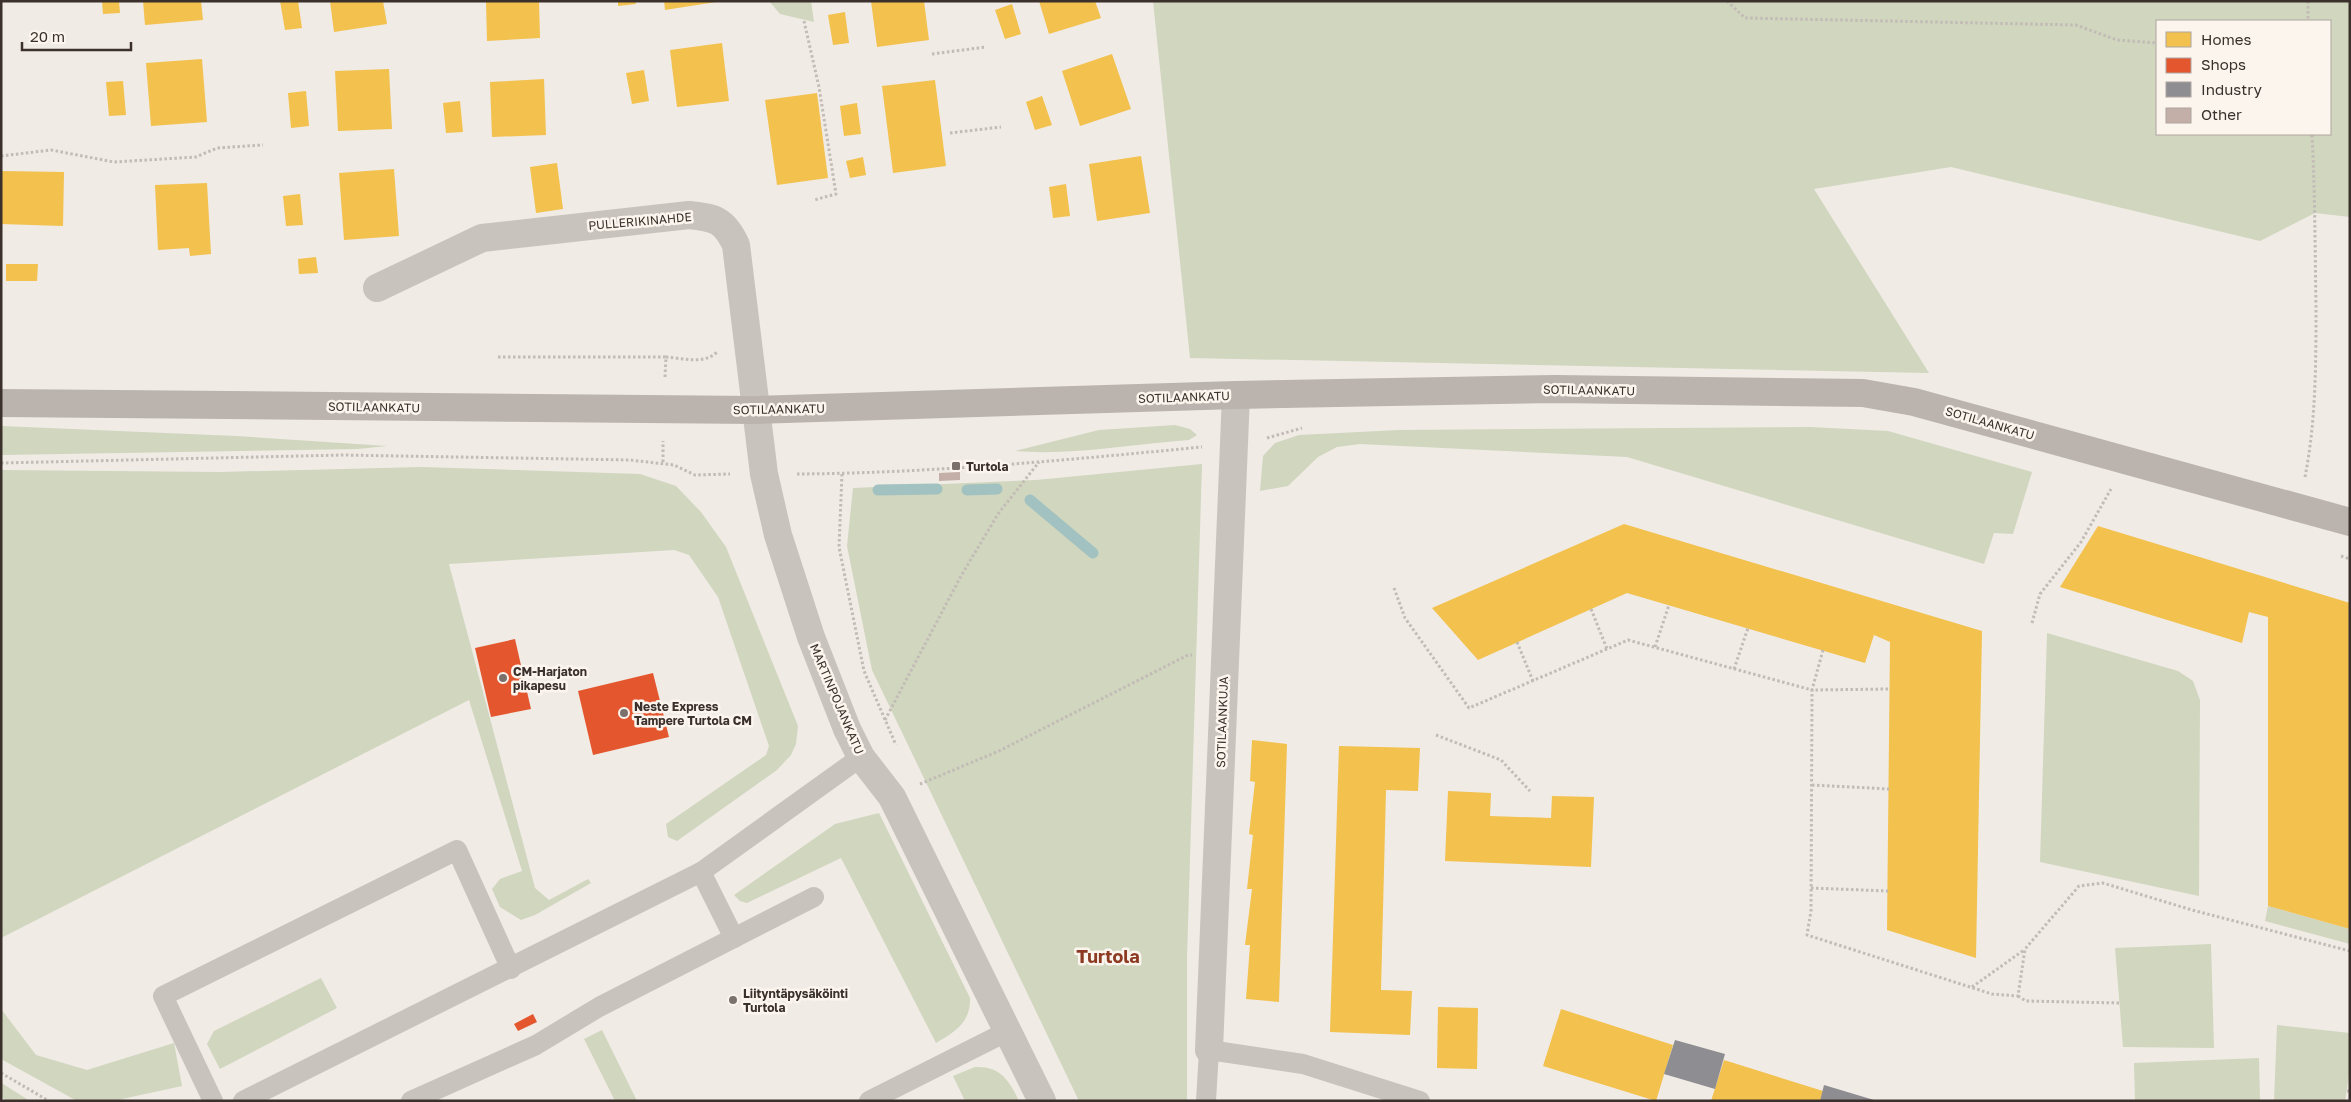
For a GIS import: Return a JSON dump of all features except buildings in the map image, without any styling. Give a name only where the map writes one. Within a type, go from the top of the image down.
[{"type":"main road","name":"SOTILAANKATU","points":[[1,402],[756,410],[1236,395],[1556,389],[1863,394],[1914,402],[2350,522]]},
{"type":"street","name":"PULLERIKINAHDE","points":[[377,288],[482,238],[689,215],[713,218],[728,228],[736,244],[756,410]]},
{"type":"street","name":"SOTILAANKUJA","points":[[1209,1050],[1236,395]]},
{"type":"street","name":"MARTINPOJANKATU","points":[[756,410],[764,474],[778,534],[811,637],[847,729],[861,757],[892,797],[1042,1101]]},
{"type":"lane","points":[[243,1101],[511,969],[701,872],[861,757]]},
{"type":"lane","points":[[213,1101],[163,996],[457,850],[511,969]]},
{"type":"lane","points":[[701,872],[734,938]]},
{"type":"lane","points":[[411,1101],[536,1045],[599,1007],[814,897]]},
{"type":"lane","points":[[869,1101],[1008,1031]]},
{"type":"lane","points":[[1206,1101],[1209,1050],[1303,1064],[1420,1101]]},
{"type":"path","points":[[1727,1],[1745,18],[2076,25],[2117,40],[2156,44]]},
{"type":"path","points":[[2308,1],[2308,20]]},
{"type":"path","points":[[804,21],[819,86],[836,194],[814,200]]},
{"type":"path","points":[[932,54],[986,47]]},
{"type":"path","points":[[950,133],[1001,127]]},
{"type":"path","points":[[2300,508],[2311,447],[2316,372],[2315,203],[2312,135]]},
{"type":"path","points":[[1,156],[51,150],[114,162],[196,157],[217,148],[263,146]]},
{"type":"path","points":[[498,357],[666,357],[696,360],[711,358],[720,349]]},
{"type":"path","points":[[663,462],[666,357]]},
{"type":"path","points":[[1,463],[342,455],[663,462],[694,475],[842,474],[1039,462],[1257,442],[1304,428]]},
{"type":"path","points":[[884,720],[961,576],[998,514],[1039,462]]},
{"type":"path","points":[[842,474],[839,546],[864,671],[899,753]]},
{"type":"path","points":[[2102,485],[2121,491]]},
{"type":"path","points":[[2032,623],[2040,594],[2081,542],[2111,488]]},
{"type":"path","points":[[2340,556],[2350,558]]},
{"type":"path","points":[[1394,588],[1405,618],[1469,708],[1628,640],[1812,690],[1890,689]]},
{"type":"path","points":[[1655,647],[1669,605]]},
{"type":"path","points":[[1591,609],[1607,649]]},
{"type":"path","points":[[1734,668],[1748,628]]},
{"type":"path","points":[[1517,642],[1533,681]]},
{"type":"path","points":[[1823,650],[1812,690],[1811,911],[1807,935],[1992,994],[2018,996],[2026,1001],[2120,1003]]},
{"type":"path","points":[[914,786],[999,751],[1188,655],[1225,654]]},
{"type":"path","points":[[1436,735],[1501,760],[1530,791]]},
{"type":"path","points":[[1812,785],[1889,789]]},
{"type":"path","points":[[1972,987],[2025,949],[2079,886],[2103,883],[2192,910],[2350,950]]},
{"type":"path","points":[[1811,888],[1888,891]]},
{"type":"path","points":[[2018,996],[2025,949]]},
{"type":"path","points":[[1,1073],[49,1101]]},
{"type":"green space","points":[[769,1],[811,1],[814,22],[780,14]]},
{"type":"green space","points":[[1153,1],[2350,1],[2350,217],[2315,213],[2260,241],[1951,167],[1814,189],[1929,373],[1190,358]]},
{"type":"green space","points":[[1175,425],[1190,429],[1197,435],[1189,440],[1102,449],[1057,452],[1015,451],[1099,430]]},
{"type":"green space","points":[[1,426],[236,436],[387,446],[358,449],[1,455]]},
{"type":"green space","points":[[1810,427],[1888,431],[2032,472],[2013,534],[1994,533],[1984,564],[1627,457],[1360,444],[1337,447],[1318,457],[1288,486],[1260,491],[1263,456],[1275,443],[1299,435],[1399,430]]},
{"type":"green space","points":[[1202,464],[1187,957],[1187,1101],[1079,1101],[872,670],[847,546],[853,488],[1036,480]]},
{"type":"green space","points":[[422,467],[640,474],[676,486],[701,512],[726,547],[798,726],[796,744],[791,755],[777,770],[677,841],[668,837],[666,824],[766,755],[769,746],[718,597],[689,555],[674,550],[449,564],[535,888],[549,900],[588,879],[591,883],[535,915],[521,920],[500,907],[492,889],[500,879],[522,871],[469,700],[1,938],[1,470],[220,472]]},
{"type":"green space","points":[[2047,633],[2178,671],[2193,681],[2200,700],[2199,896],[2040,862]]},
{"type":"green space","points":[[879,813],[970,998],[970,1006],[965,1020],[949,1035],[936,1043],[841,858],[747,903],[740,901],[734,895],[835,824]]},
{"type":"green space","points":[[2268,906],[2350,929],[2350,944],[2265,921]]},
{"type":"green space","points":[[2211,944],[2214,1048],[2123,1047],[2115,948]]},
{"type":"green space","points":[[321,978],[337,1008],[220,1069],[207,1044],[214,1031]]},
{"type":"green space","points":[[1,1009],[36,1055],[87,1070],[174,1043],[182,1086],[113,1101],[77,1101],[1,1059]]},
{"type":"green space","points":[[2277,1025],[2350,1033],[2350,1069],[2345,1101],[2274,1101]]},
{"type":"green space","points":[[602,1030],[637,1101],[615,1101],[584,1039]]},
{"type":"green space","points":[[2259,1058],[2260,1101],[2135,1101],[2134,1063]]},
{"type":"green space","points":[[975,1067],[991,1069],[1003,1076],[1019,1101],[965,1101],[953,1076]]},
{"type":"green space","points":[[1,1083],[30,1101],[7,1101],[1,1097]]},
{"type":"waterway","points":[[878,490],[937,489]]},
{"type":"waterway","points":[[967,490],[997,489]]},
{"type":"waterway","points":[[1030,500],[1093,553]]},
{"type":"place","name":"Turtola","points":[[956,466]]},
{"type":"place","name":"CM-Harjaton pikapesu","points":[[503,678]]},
{"type":"place","name":"Neste Express Tampere Turtola CM","points":[[624,713]]},
{"type":"place","name":"Liityntäpysäköinti Turtola","points":[[733,1000]]},
{"type":"district","name":"Turtola","points":[[1108,956]]}]
